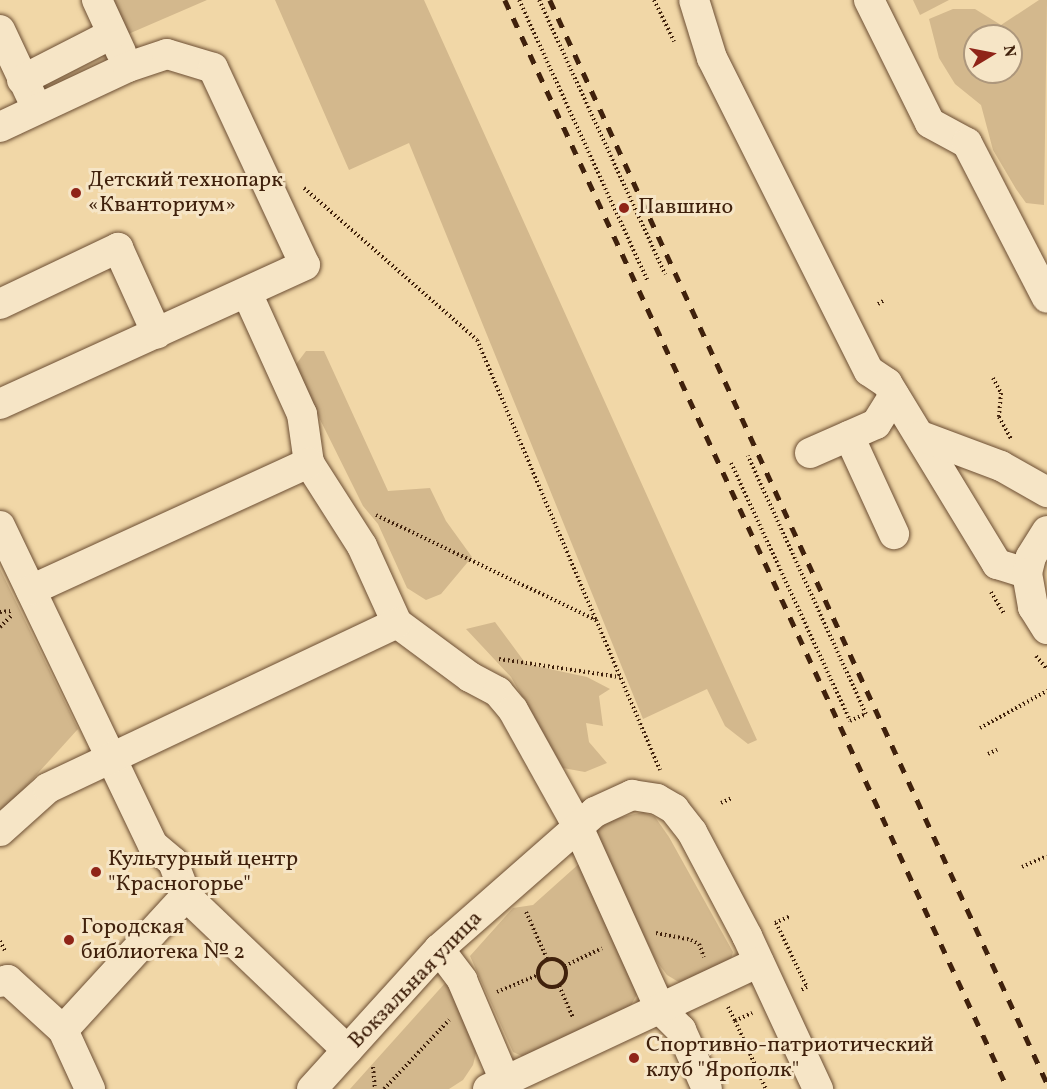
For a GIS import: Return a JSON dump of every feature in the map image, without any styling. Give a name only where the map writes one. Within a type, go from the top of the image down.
[{"type":"street","points":[[96,0],[128,67]]},
{"type":"street","points":[[694,0],[712,58],[869,371],[887,383],[997,564],[1028,573]]},
{"type":"street","points":[[869,0],[930,123],[967,143],[1047,298]]},
{"type":"street","points":[[0,30],[37,109]]},
{"type":"street","points":[[22,80],[112,34]]},
{"type":"street","points":[[0,127],[128,67],[167,54],[213,68],[305,265],[0,404]]},
{"type":"street","points":[[0,304],[118,248],[157,334]]},
{"type":"street","points":[[247,293],[302,414],[309,463],[362,546],[397,623],[470,677],[498,692],[513,710],[578,827],[660,1009],[681,1030],[707,1089]]},
{"type":"street","points":[[810,453],[876,423],[894,394]]},
{"type":"street","points":[[849,436],[894,534]]},
{"type":"street","points":[[921,436],[1001,466],[1047,492]]},
{"type":"street","points":[[30,590],[309,463]]},
{"type":"street","points":[[0,526],[153,845],[173,862],[186,896],[347,1050]]},
{"type":"street","points":[[1047,531],[1031,556],[1028,573],[1033,608],[1047,628]]},
{"type":"street","points":[[0,831],[48,788],[397,623]]},
{"type":"street","name":"Вокзальная улица","points":[[312,1089],[439,949],[578,827],[612,801],[632,795],[657,799],[674,809],[692,832],[759,962],[818,1089]]},
{"type":"street","points":[[63,1030],[186,896]]},
{"type":"street","points":[[439,949],[462,980],[496,1085],[759,962]]},
{"type":"street","points":[[0,982],[8,980],[63,1030],[90,1089]]},
{"type":"path","points":[[519,0],[648,282]]},
{"type":"path","points":[[539,0],[665,274]]},
{"type":"path","points":[[304,188],[477,340],[660,771]]},
{"type":"path","points":[[878,304],[883,301]]},
{"type":"path","points":[[993,378],[1001,393],[999,417],[1004,425]]},
{"type":"path","points":[[731,463],[850,722],[866,714],[748,456]]},
{"type":"path","points":[[365,509],[596,620]]},
{"type":"path","points":[[496,658],[620,677]]},
{"type":"path","points":[[980,728],[1047,691]]},
{"type":"path","points":[[858,718],[860,724]]},
{"type":"path","points":[[988,754],[997,750]]},
{"type":"path","points":[[721,803],[732,798]]},
{"type":"path","points":[[1022,867],[1047,856]]},
{"type":"path","points":[[525,912],[547,959]]},
{"type":"path","points":[[776,923],[807,987],[795,992]]},
{"type":"path","points":[[547,959],[560,961],[565,966],[567,974],[559,986],[544,985],[539,979],[540,965],[547,959]]},
{"type":"path","points":[[559,986],[584,1044]]},
{"type":"path","points":[[735,1021],[766,1089]]},
{"type":"path","points":[[373,1068],[375,1089]]},
{"type":"shaded area","points":[[114,0],[207,0],[126,35]]},
{"type":"shaded area","points":[[275,0],[424,0],[757,740],[748,744],[725,726],[707,689],[643,719],[409,143],[349,170]]},
{"type":"shaded area","points":[[913,0],[949,0],[920,15]]},
{"type":"shaded area","points":[[1039,0],[1047,0],[1044,205],[1026,203],[1016,189],[993,150],[981,105],[955,84],[939,58],[929,19],[953,9],[975,9],[999,24],[963,24],[963,84],[1023,84],[1023,24],[1003,24]]},
{"type":"shaded area","points":[[306,351],[324,351],[388,491],[430,488],[446,521],[472,557],[441,594],[426,600],[407,588],[378,524],[363,506],[294,367]]},
{"type":"shaded area","points":[[0,569],[78,729],[0,815]]},
{"type":"shaded area","points":[[495,622],[526,664],[587,677],[610,689],[599,696],[603,726],[586,723],[589,742],[607,763],[585,772],[563,768],[511,677],[466,629]]},
{"type":"shaded area","points":[[643,812],[655,817],[669,837],[733,952],[731,959],[682,984],[667,975],[655,959],[596,835],[597,823]]},
{"type":"shaded area","points":[[581,862],[640,989],[630,1007],[524,1057],[513,1052],[470,956],[513,908],[533,905]]},
{"type":"shaded area","points":[[446,982],[452,986],[477,1049],[473,1065],[463,1080],[449,1089],[350,1089]]},
{"type":"railway","points":[[505,0],[1008,1089]]},
{"type":"railway","points":[[550,0],[1047,1083]]},
{"type":"place","name":"Детский технопарк «Кванториум»","points":[[76,193]]},
{"type":"place","name":"Павшино","points":[[624,208]]},
{"type":"place","name":"Культурный центр \"Красногорье\"","points":[[96,872]]},
{"type":"place","name":"Городская библиотека № 2","points":[[69,940]]},
{"type":"place","name":"Спортивно-патриотический клуб \"Ярополк\"","points":[[634,1058]]}]
